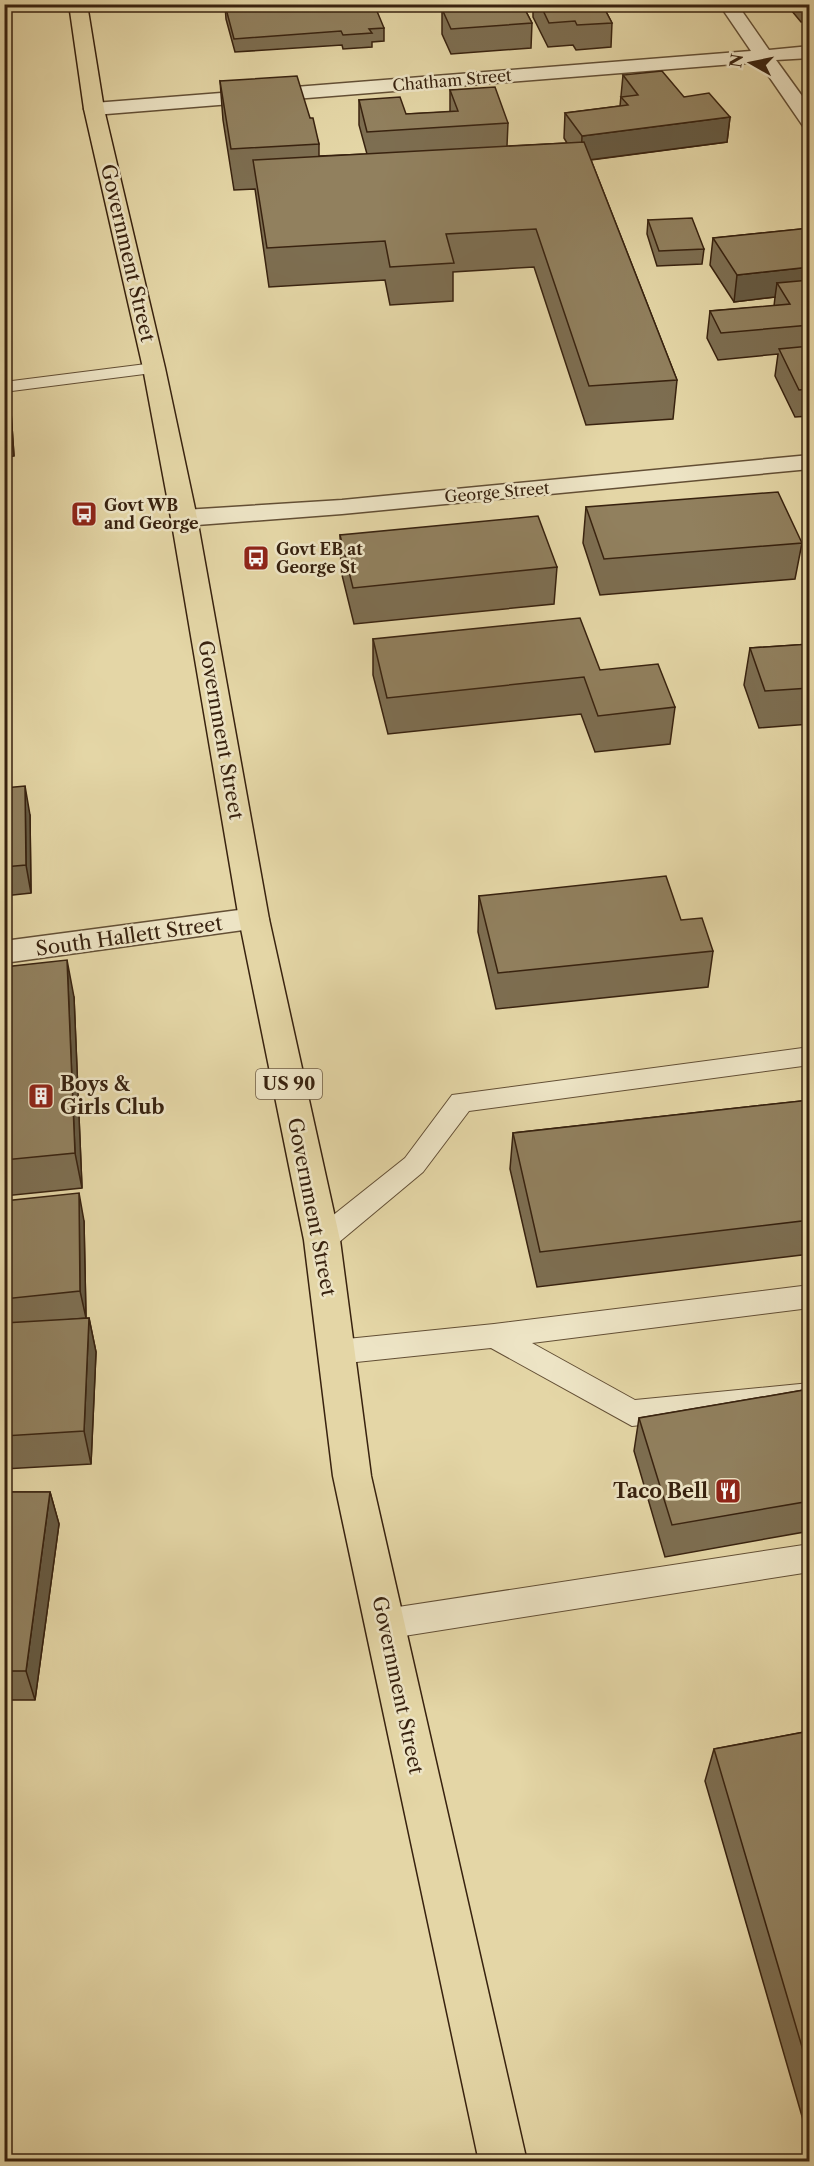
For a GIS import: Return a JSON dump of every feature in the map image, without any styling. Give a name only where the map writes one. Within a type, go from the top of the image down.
[{"type":"main road","name":"Government Street","points":[[78,4],[94,109],[154,368],[184,518],[254,919],[322,1240],[352,1476],[503,2162]]},
{"type":"street","points":[[728,4],[810,122]]},
{"type":"street","name":"Chatham Street","points":[[94,109],[810,52]]},
{"type":"street","name":"George Street","points":[[184,518],[342,507],[810,462]]},
{"type":"street","name":"South Hallett Street","points":[[4,952],[254,919]]},
{"type":"lane","points":[[4,387],[154,368]]},
{"type":"lane","points":[[322,1240],[414,1165],[461,1102],[810,1056]]},
{"type":"lane","points":[[337,1352],[494,1336],[810,1296]]},
{"type":"lane","points":[[494,1336],[632,1413],[810,1395]]},
{"type":"lane","points":[[385,1624],[810,1558]]},
{"type":"building","points":[[374,4],[384,28],[369,29],[372,33],[343,35],[341,31],[234,39],[225,5]]},
{"type":"building","points":[[483,4],[522,4],[532,23],[451,29],[442,9],[484,6]]},
{"type":"building","points":[[540,4],[602,4],[612,23],[577,25],[575,21],[549,23]]},
{"type":"building","points":[[662,71],[684,97],[709,93],[730,117],[582,136],[565,113],[628,105],[621,97],[638,95],[623,75]]},
{"type":"building","points":[[297,76],[310,118],[313,118],[319,144],[231,149],[220,81]]},
{"type":"building","points":[[495,87],[508,123],[367,132],[359,100],[400,97],[406,114],[458,111],[450,90]]},
{"type":"building","points":[[584,142],[677,380],[589,386],[536,229],[446,234],[454,263],[390,267],[385,241],[267,248],[253,160]]},
{"type":"building","points":[[692,218],[704,249],[659,251],[648,220]]},
{"type":"building","points":[[810,228],[810,267],[737,275],[713,238]]},
{"type":"building","points":[[810,280],[810,325],[721,333],[710,311],[790,304],[777,283]]},
{"type":"building","points":[[810,346],[810,389],[799,390],[779,349]]},
{"type":"building","points":[[6,369],[10,429],[4,429],[4,370]]},
{"type":"building","points":[[778,492],[802,543],[604,559],[586,507]]},
{"type":"building","points":[[538,516],[557,567],[353,588],[340,535]]},
{"type":"building","points":[[580,618],[600,670],[658,664],[675,707],[598,716],[584,677],[387,698],[373,639]]},
{"type":"building","points":[[810,644],[810,688],[765,691],[750,648]]},
{"type":"building","points":[[25,786],[26,865],[4,867],[4,788]]},
{"type":"building","points":[[666,876],[681,920],[702,918],[713,951],[498,973],[479,896]]},
{"type":"building","name":"Boys & Girls Club","points":[[67,960],[75,1153],[4,1160],[4,967]]},
{"type":"building","points":[[810,1100],[810,1220],[540,1252],[513,1133]]},
{"type":"building","points":[[79,1193],[80,1291],[4,1299],[4,1201]]},
{"type":"building","points":[[89,1318],[84,1431],[4,1436],[4,1323]]},
{"type":"building","name":"Taco Bell","points":[[810,1389],[810,1501],[672,1525],[639,1418]]},
{"type":"building","points":[[4,1492],[50,1492],[26,1671],[4,1671]]},
{"type":"building","points":[[810,1731],[810,2074],[714,1749]]},
{"type":"place","name":"Govt WB and George","points":[[84,514]]},
{"type":"place","name":"Govt EB at George St","points":[[256,558]]},
{"type":"place","name":"Boys & Girls Club","points":[[41,1096]]},
{"type":"place","name":"Taco Bell","points":[[728,1491]]}]
